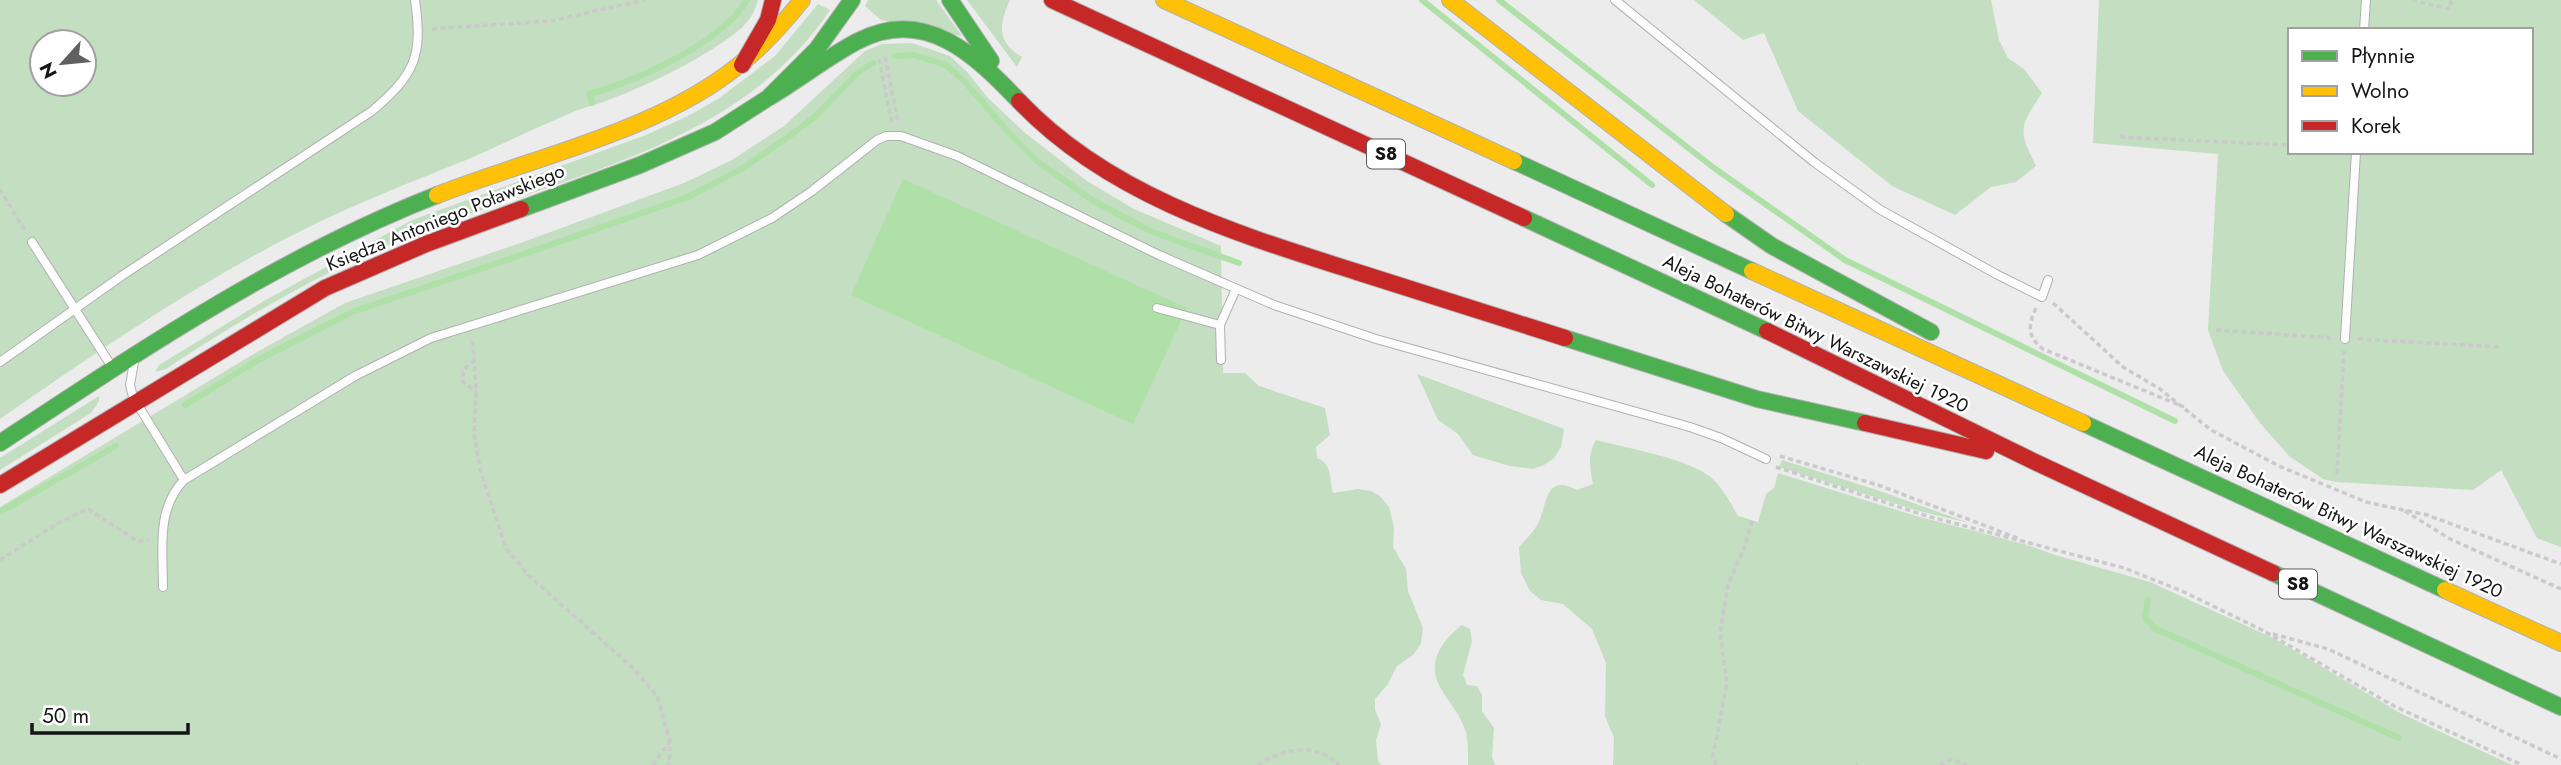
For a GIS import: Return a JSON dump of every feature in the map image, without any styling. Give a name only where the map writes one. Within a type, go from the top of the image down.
[{"type":"main road","points":[[742,65],[768,20],[774,0]]},
{"type":"main road","name":"Księdza Antoniego Poławskiego","points":[[0,443],[242,288],[318,247],[377,219],[648,118],[696,96],[742,65],[780,28],[802,0]]},
{"type":"main road","name":"Księdza Antoniego Poławskiego","points":[[0,485],[298,303],[360,271],[502,214],[678,150],[715,132],[768,98],[817,49],[852,0]]},
{"type":"main road","points":[[950,0],[1013,96]]},
{"type":"main road","name":"Aleja Bohaterów Bitwy Warszawskiej 1920","points":[[1052,0],[1794,343],[2035,462],[2561,707]]},
{"type":"main road","name":"Aleja Bohaterów Bitwy Warszawskiej 1920","points":[[1164,0],[2561,643]]},
{"type":"main road","points":[[1450,0],[1724,213],[1772,246],[1947,341]]},
{"type":"main road","points":[[768,98],[843,48],[880,32],[911,29],[955,43],[1051,132],[1136,189],[1204,220],[1276,246],[1757,399],[2035,462]]},
{"type":"main road","points":[[1971,354],[2053,408]]},
{"type":"lane","points":[[0,362],[74,308],[372,111],[398,89],[418,52],[419,30],[415,0]]},
{"type":"lane","points":[[1615,0],[1814,162],[1879,209],[2042,297],[2048,280]]},
{"type":"lane","points":[[2364,28],[2366,0]]},
{"type":"lane","points":[[163,587],[163,535],[168,502],[184,480],[355,376],[431,338],[698,255],[772,218],[886,136],[901,135],[957,156],[1159,256],[1275,305],[1376,339],[1690,427],[1766,459]]},
{"type":"lane","points":[[2345,339],[2356,154]]},
{"type":"lane","points":[[32,242],[113,369]]},
{"type":"lane","points":[[1221,360],[1220,325],[1236,289]]},
{"type":"lane","points":[[1157,308],[1220,325]]},
{"type":"lane","points":[[151,345],[132,366],[130,385],[136,403],[184,480]]},
{"type":"path","points":[[419,30],[550,21],[645,0]]},
{"type":"path","points":[[2412,0],[2450,9],[2451,0]]},
{"type":"path","points":[[880,32],[901,135]]},
{"type":"path","points":[[2120,137],[2288,145]]},
{"type":"path","points":[[0,189],[32,242]]},
{"type":"path","points":[[2184,407],[2065,360],[2034,342],[2030,332],[2031,319],[2042,297],[2058,306],[2076,326],[2123,366],[2160,389],[2184,407],[2211,430],[2278,466],[2366,502],[2427,514],[2561,564]]},
{"type":"path","points":[[471,325],[476,391],[474,433],[480,469],[506,548],[528,575],[633,668],[657,696],[670,741],[669,765]]},
{"type":"path","points":[[2337,474],[2345,339]]},
{"type":"path","points":[[475,360],[463,370],[463,382],[476,391]]},
{"type":"path","points":[[1766,459],[1783,456],[1878,485],[2039,546]]},
{"type":"path","points":[[1766,459],[1779,470],[1927,516],[2124,568],[2182,591],[2264,631],[2394,706],[2522,765]]},
{"type":"path","points":[[0,560],[58,523],[88,509],[137,541],[163,535]]},
{"type":"path","points":[[2400,509],[2451,538],[2561,589]]},
{"type":"path","points":[[1716,765],[1713,756],[1727,683],[1720,632],[1728,585],[1745,546],[1752,521]]},
{"type":"path","points":[[2264,631],[2328,649],[2561,759]]},
{"type":"path","points":[[653,765],[670,741]]},
{"type":"path","points":[[1258,765],[1288,751],[1314,750],[1329,756],[1339,765]]},
{"type":"path","points":[[1940,765],[1951,759],[1967,765]]},
{"type":"shaded area","points":[[0,0],[758,0],[750,18],[737,32],[683,66],[638,88],[560,117],[301,231],[223,273],[110,344],[0,419]]},
{"type":"shaded area","points":[[868,0],[936,0],[962,36],[881,20],[865,6]]},
{"type":"shaded area","points":[[967,0],[1010,0],[1002,32],[1008,45],[1022,57],[1017,67]]},
{"type":"shaded area","points":[[1694,0],[1991,0],[1999,40],[2008,58],[2024,69],[2042,93],[2025,122],[2024,129],[2026,144],[2036,166],[2016,182],[1991,187],[1955,215],[1892,186],[1798,111],[1764,33],[1743,40]]},
{"type":"shaded area","points":[[2099,0],[2561,0],[2561,547],[2537,538],[2501,470],[2473,490],[2336,482],[2323,479],[2289,456],[2260,423],[2223,371],[2208,330],[2218,154],[2093,143]]},
{"type":"shaded area","points":[[818,4],[830,10],[791,58],[745,97],[694,128],[639,154],[376,250],[284,297],[166,369],[155,372],[159,365],[262,302],[412,220],[646,135],[688,116],[718,99],[775,56]]},
{"type":"shaded area","points":[[912,43],[950,56],[1024,132],[1087,181],[1134,209],[1221,246],[1223,373],[1245,373],[1259,386],[1325,408],[1330,435],[1316,447],[1317,458],[1326,464],[1330,472],[1333,493],[1358,489],[1371,491],[1380,496],[1389,507],[1394,527],[1393,547],[1406,569],[1408,591],[1423,628],[1421,644],[1413,655],[1397,666],[1388,684],[1375,699],[1375,710],[1381,724],[1376,740],[1378,761],[1381,765],[0,765],[0,507],[257,352],[345,303],[684,183],[732,160],[784,126],[865,51],[882,44]]},
{"type":"shaded area","points":[[903,179],[1187,308],[1133,424],[851,295]]},
{"type":"shaded area","points":[[1417,374],[1564,429],[1561,447],[1554,458],[1533,469],[1510,466],[1473,455],[1458,434],[1438,420]]},
{"type":"shaded area","points":[[99,396],[99,401],[91,413],[0,470],[0,458]]},
{"type":"shaded area","points":[[1596,440],[1671,459],[1699,470],[1718,484],[1738,516],[1758,522],[1766,494],[1774,488],[1778,473],[1916,516],[2024,544],[2150,582],[2273,638],[2402,714],[2512,765],[1613,765],[1614,738],[1605,716],[1606,663],[1592,629],[1563,604],[1541,600],[1530,591],[1521,573],[1519,547],[1535,528],[1552,489],[1558,485],[1577,490],[1593,484],[1590,456]]},
{"type":"shaded area","points":[[1782,460],[1969,523],[1919,511],[1779,467]]},
{"type":"shaded area","points":[[1462,625],[1470,629],[1472,641],[1463,675],[1467,685],[1477,686],[1482,695],[1482,711],[1494,728],[1492,757],[1495,765],[1468,765],[1464,727],[1442,691],[1435,672],[1440,649]]},
{"type":"waterway","points":[[592,103],[590,94],[654,70],[698,45],[718,31],[747,0]]},
{"type":"waterway","points":[[1422,0],[1652,185]]},
{"type":"waterway","points":[[1499,0],[1714,168],[1845,260],[2175,421]]},
{"type":"waterway","points":[[895,56],[914,55],[946,65],[1037,161],[1092,200],[1150,231],[1239,263]]},
{"type":"waterway","points":[[185,405],[258,360],[352,312],[688,197],[743,168],[788,137],[817,115],[857,73],[873,63]]},
{"type":"waterway","points":[[0,512],[116,446]]},
{"type":"waterway","points":[[2148,600],[2145,617],[2154,628],[2399,738]]},
{"type":"traffic: fast","points":[[521,209],[640,165],[715,132],[768,98],[817,49],[852,0]]},
{"type":"traffic: fast","points":[[950,0],[991,61]]},
{"type":"traffic: fast","points":[[768,98],[858,41],[882,32],[905,29],[927,32],[947,41],[985,67],[1019,101]]},
{"type":"traffic: fast","points":[[1514,161],[1752,271]]},
{"type":"traffic: fast","points":[[0,443],[159,340],[266,276],[322,247],[437,195]]},
{"type":"traffic: fast","points":[[1726,214],[1772,246],[1931,332]]},
{"type":"traffic: fast","points":[[1524,218],[1767,331]]},
{"type":"traffic: fast","points":[[1565,338],[1757,399],[1865,423]]},
{"type":"traffic: fast","points":[[2083,423],[2445,590]]},
{"type":"traffic: fast","points":[[2273,573],[2561,707]]},
{"type":"traffic: slow","points":[[437,195],[594,140],[671,108],[707,88],[748,58],[802,0]]},
{"type":"traffic: slow","points":[[1164,0],[1514,161]]},
{"type":"traffic: slow","points":[[1450,0],[1726,214]]},
{"type":"traffic: slow","points":[[1752,271],[2083,423]]},
{"type":"traffic: slow","points":[[2445,590],[2561,643]]},
{"type":"traffic: jam","points":[[742,65],[768,20],[773,0]]},
{"type":"traffic: jam","points":[[1052,0],[1524,218]]},
{"type":"traffic: jam","points":[[1019,101],[1054,134],[1092,162],[1176,208],[1312,258],[1565,338]]},
{"type":"traffic: jam","points":[[0,485],[325,288],[426,244],[521,209]]},
{"type":"traffic: jam","points":[[1767,331],[2035,462],[2273,573]]},
{"type":"traffic: jam","points":[[1865,423],[1986,451]]}]
